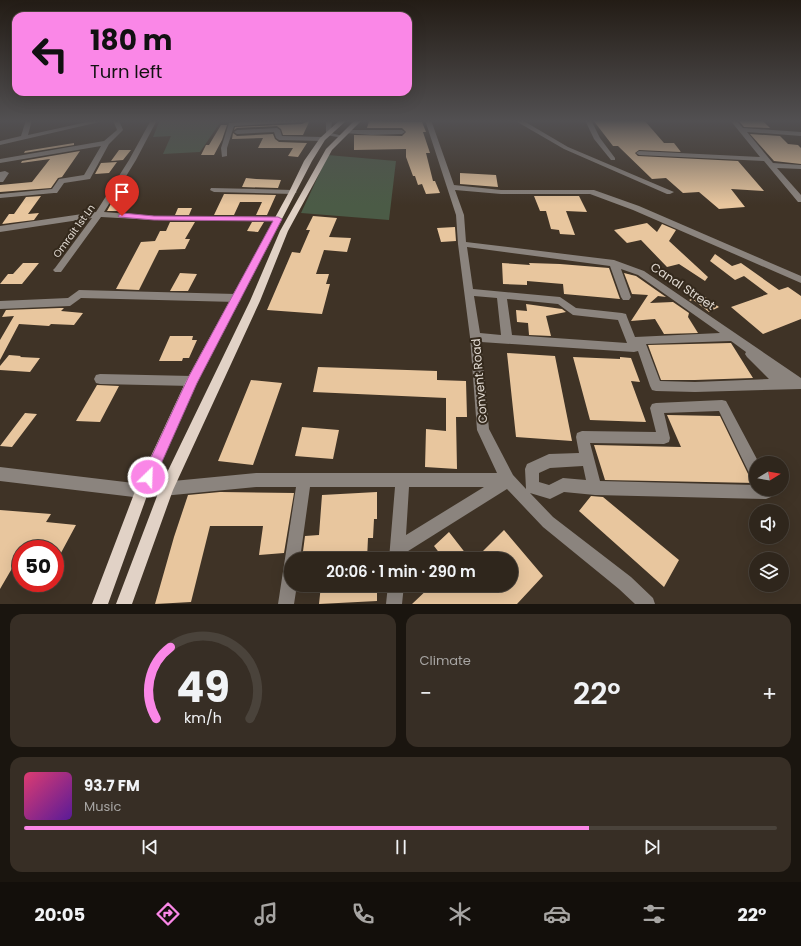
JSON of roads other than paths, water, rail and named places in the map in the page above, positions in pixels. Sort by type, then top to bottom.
[{"type":"main road","points":[[100,604],[142,491],[192,381],[308,161],[317,148]]},
{"type":"main road","points":[[124,604],[167,488],[255,301],[284,231],[330,148]]},
{"type":"street","points":[[0,161],[75,148]]},
{"type":"street","points":[[0,196],[54,191],[62,181],[87,177],[103,148]]},
{"type":"street","name":"Omrait 1st Ln","points":[[58,270],[100,214],[140,148]]},
{"type":"street","points":[[224,148],[224,156]]},
{"type":"street","name":"Convent Road","points":[[437,148],[460,215],[462,244],[470,292],[475,337],[483,430],[508,480],[527,491],[548,522],[625,583],[647,604]]},
{"type":"street","points":[[566,148],[670,192]]},
{"type":"street","points":[[604,148],[613,159]]},
{"type":"street","points":[[757,148],[801,200]]},
{"type":"street","points":[[639,152],[766,159]]},
{"type":"street","points":[[771,165],[801,167]]},
{"type":"street","points":[[0,174],[5,174],[0,180]]},
{"type":"street","points":[[783,179],[801,188]]},
{"type":"street","points":[[450,187],[501,192],[591,192],[636,208],[801,280]]},
{"type":"street","points":[[214,190],[293,192]]},
{"type":"street","points":[[0,229],[100,214],[154,218],[278,219]]},
{"type":"street","name":"Canal Street","points":[[462,244],[614,263],[641,272],[801,383]]},
{"type":"street","points":[[614,263],[626,297]]},
{"type":"street","points":[[470,292],[560,301],[573,311],[622,317],[634,348],[507,338],[475,337]]},
{"type":"street","points":[[0,305],[70,302],[79,294],[236,298]]},
{"type":"street","points":[[502,295],[507,338]]},
{"type":"street","points":[[782,384],[734,337],[639,340],[656,386],[695,387],[782,384],[801,383]]},
{"type":"street","points":[[100,379],[192,381]]},
{"type":"street","points":[[595,488],[582,437],[664,438],[656,408],[722,405],[749,458]]},
{"type":"street","points":[[587,459],[549,461],[532,470],[527,491],[550,492],[563,485],[595,488],[749,492]]},
{"type":"street","points":[[0,474],[142,491],[256,480],[508,480]]},
{"type":"street","points":[[293,552],[304,480]]},
{"type":"street","points":[[398,552],[402,480]]},
{"type":"street","points":[[401,552],[508,480]]},
{"type":"street","points":[[286,604],[288,592]]},
{"type":"street","points":[[394,604],[395,592]]}]
